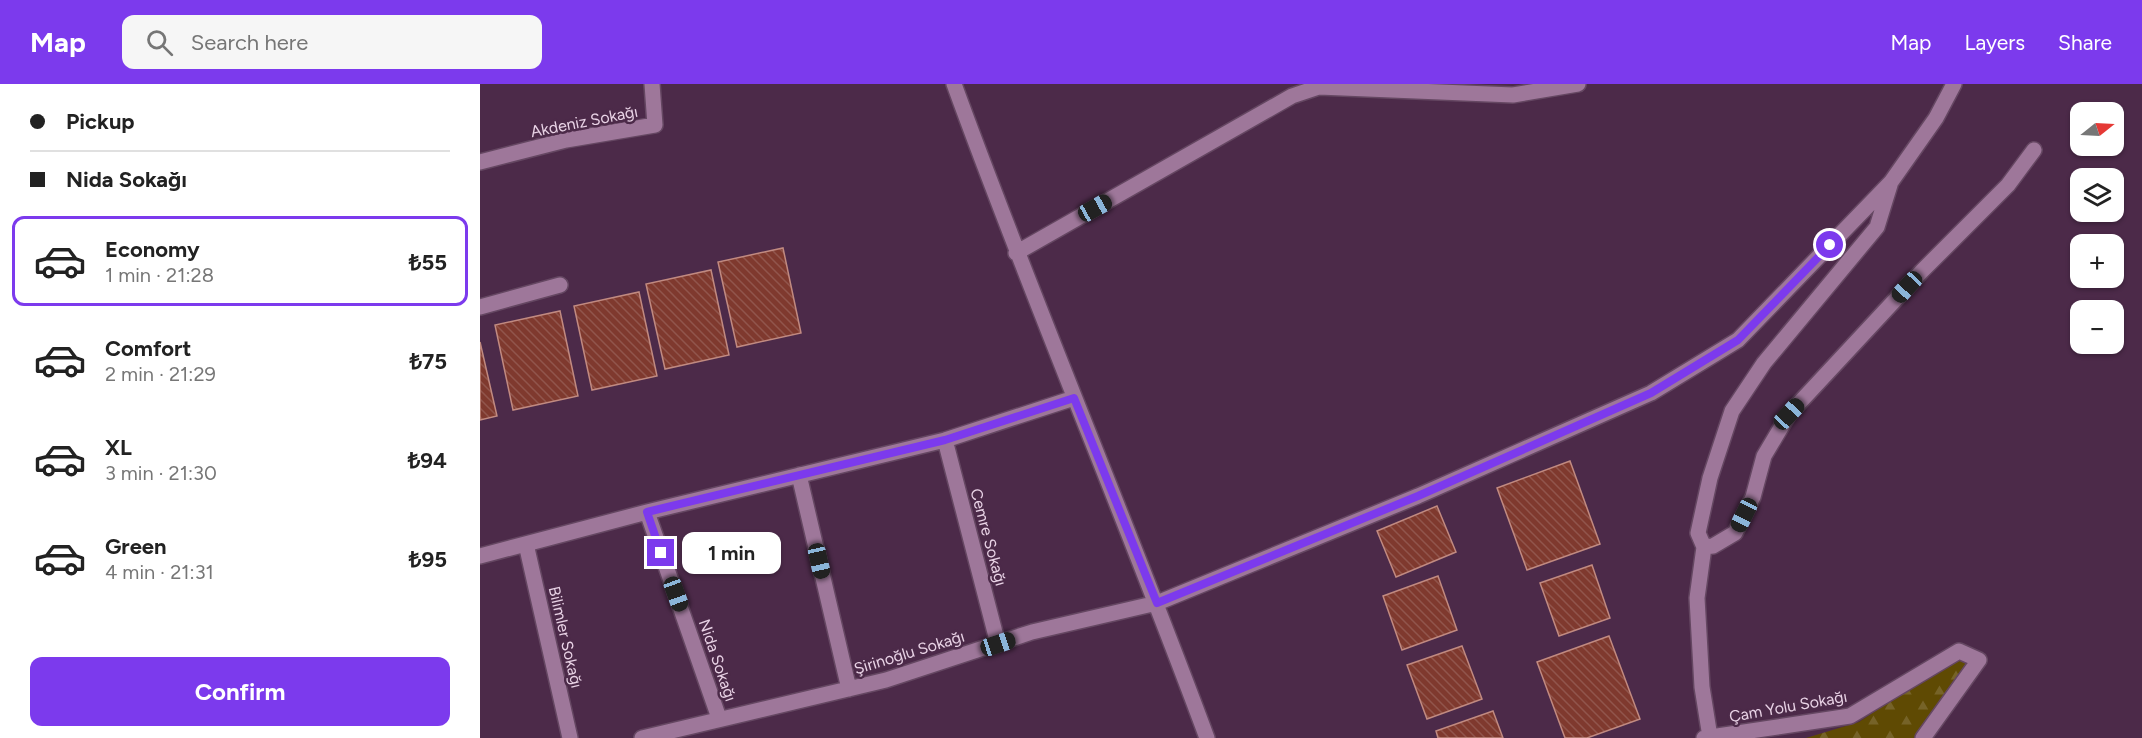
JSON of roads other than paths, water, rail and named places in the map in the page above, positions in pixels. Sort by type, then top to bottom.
[{"type":"street","name":"Akdeniz Sokağı","points":[[480,162],[566,140],[655,125],[651,84]]},
{"type":"street","points":[[954,84],[1016,253],[1157,603],[1207,738]]},
{"type":"street","points":[[1016,253],[1292,96],[1319,87],[1513,95],[1578,84]]},
{"type":"street","points":[[1707,738],[1697,598],[1704,547],[1698,533],[1710,478],[1732,411],[1764,363],[1877,227],[1891,182],[1936,118],[1954,84]]},
{"type":"street","points":[[1704,547],[1713,546],[1735,532],[1753,497],[1764,456],[1789,414],[1922,271],[2008,185],[2034,150]]},
{"type":"street","name":"Şirinoğlu Sokağı","points":[[642,738],[886,680],[1032,632],[1157,603],[1418,496],[1651,393],[1738,340],[1891,182]]},
{"type":"street","points":[[480,307],[560,285]]},
{"type":"street","points":[[480,556],[647,512],[945,440],[1074,398]]},
{"type":"street","name":"Cemre Sokağı","points":[[945,440],[998,644]]},
{"type":"street","points":[[799,475],[849,688]]},
{"type":"street","name":"Nida Sokağı","points":[[647,512],[719,718]]},
{"type":"street","name":"Bilimler Sokağı","points":[[526,544],[570,738]]},
{"type":"street","name":"Çam Yolu Sokağı","points":[[1707,738],[1850,716],[1959,651],[1979,660],[1923,738]]}]
